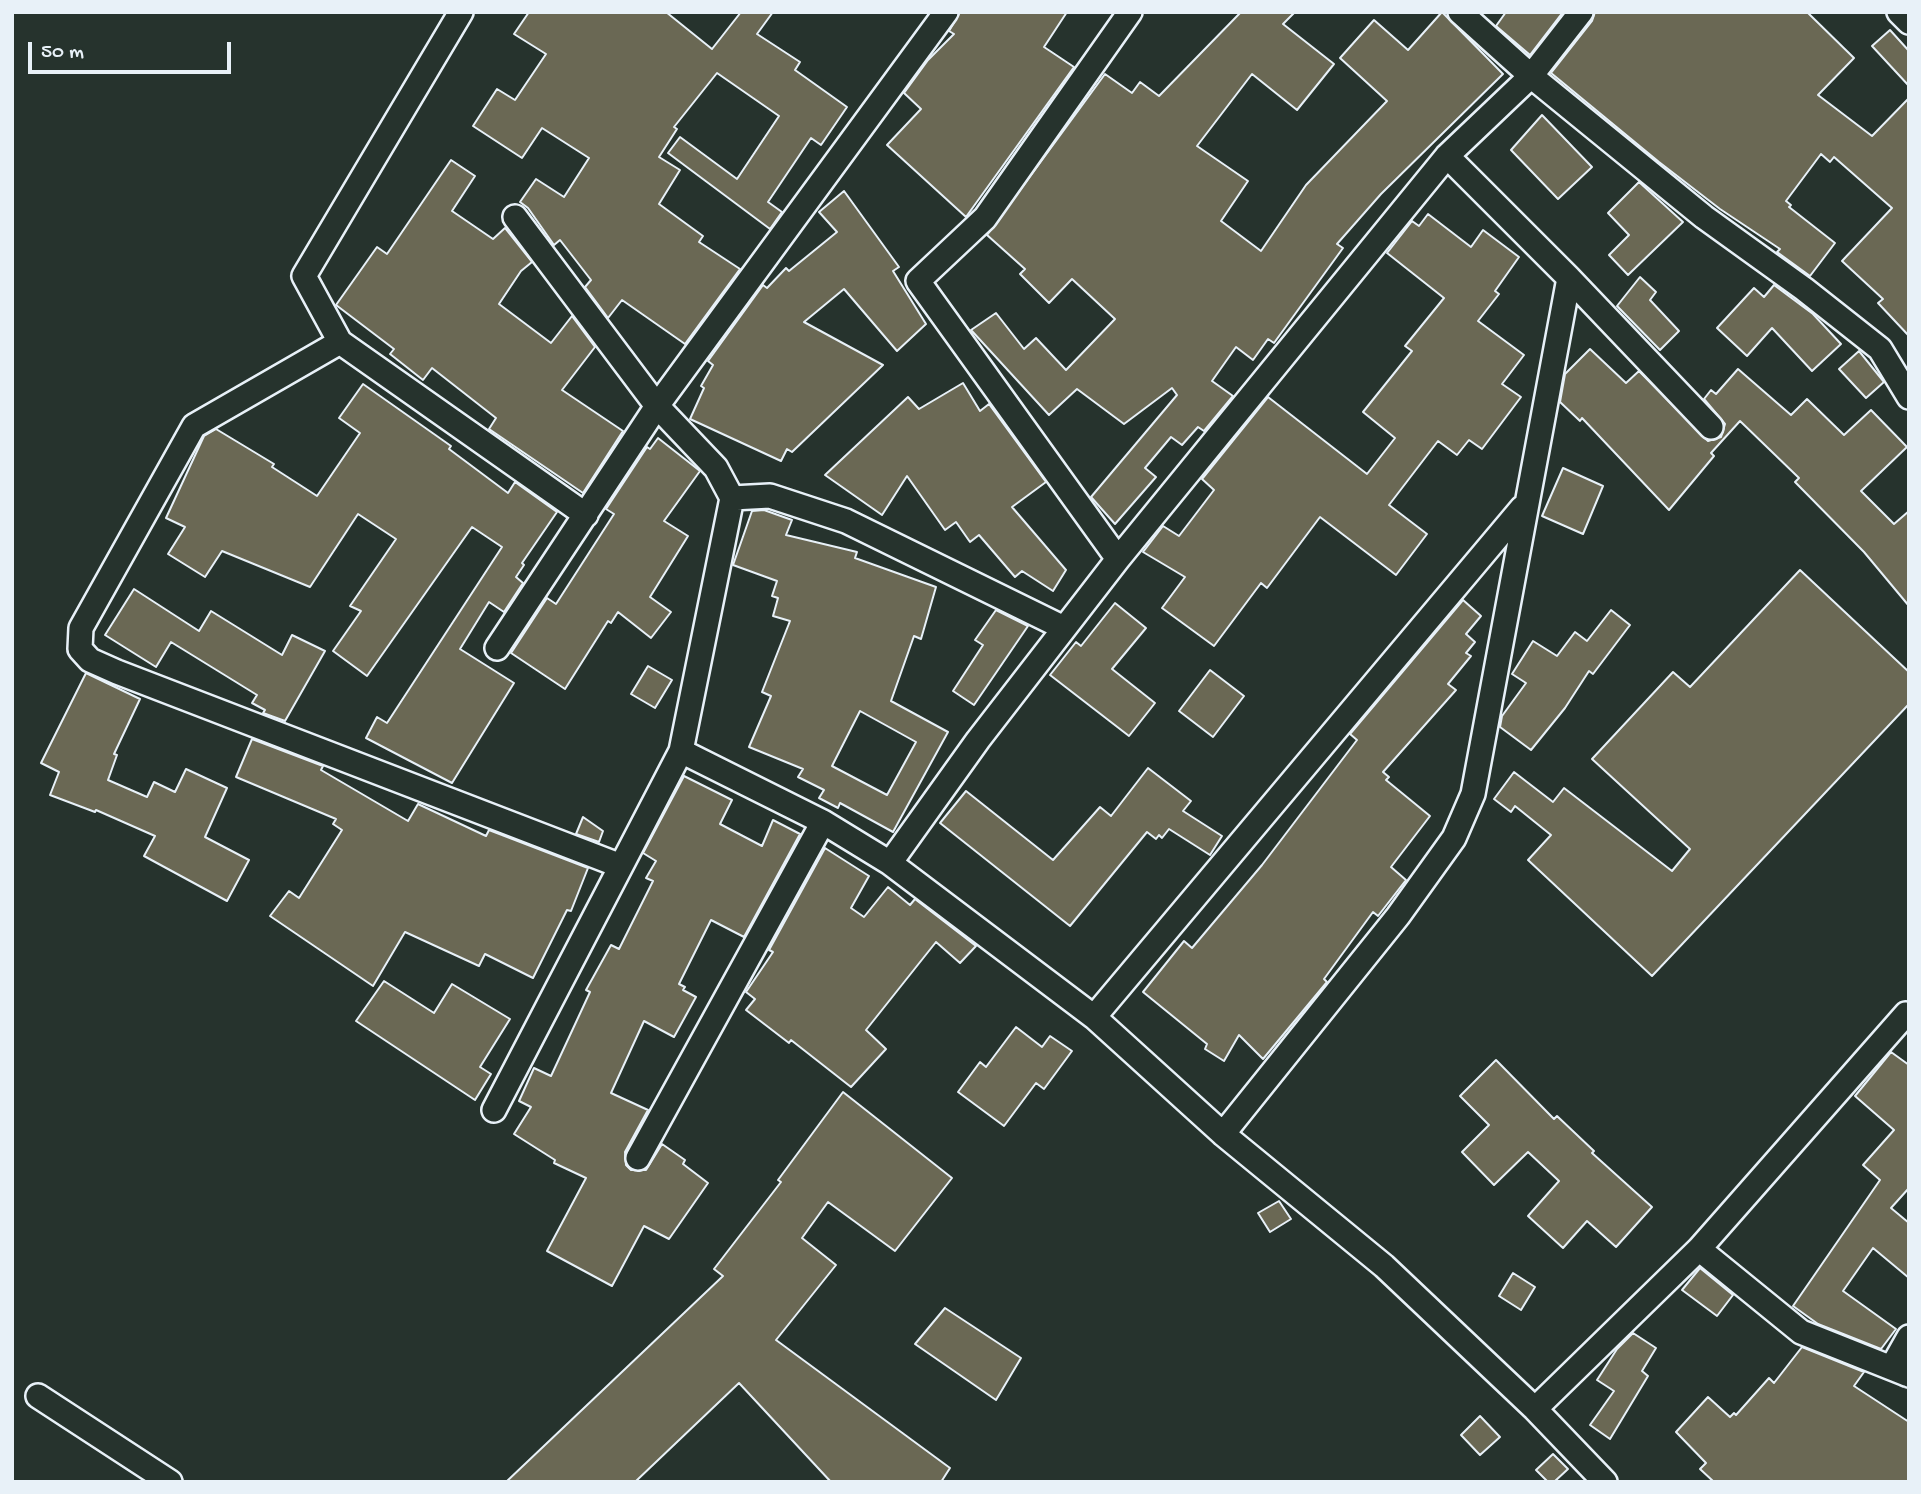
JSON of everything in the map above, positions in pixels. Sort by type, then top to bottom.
[{"type":"street","points":[[461,12],[304,276],[340,342],[586,515]]},
{"type":"street","points":[[496,648],[657,406],[946,12]]},
{"type":"street","points":[[1118,559],[918,281],[985,218],[1130,12]]},
{"type":"street","points":[[1460,12],[1531,76],[1704,216],[1880,349],[1909,397]]},
{"type":"street","points":[[890,863],[978,740],[1118,559],[1447,156],[1531,76],[1581,12]]},
{"type":"street","points":[[1899,12],[1909,22]]},
{"type":"street","points":[[1447,156],[1711,426]]},
{"type":"street","points":[[494,1110],[681,751],[732,498],[716,468],[657,406],[515,217]]},
{"type":"street","points":[[1223,1135],[1398,916],[1454,838],[1473,794],[1569,278]]},
{"type":"street","points":[[340,342],[194,426],[81,628],[80,649],[90,660],[117,672],[621,866]]},
{"type":"street","points":[[732,498],[770,496],[846,522],[1064,628]]},
{"type":"street","points":[[1094,1017],[1525,506]]},
{"type":"street","points":[[681,751],[823,822],[890,863],[1094,1017],[1223,1135],[1384,1266],[1535,1409],[1605,1482]]},
{"type":"street","points":[[638,1158],[823,822]]},
{"type":"street","points":[[1535,1409],[1699,1249],[1906,1014]]},
{"type":"street","points":[[1699,1249],[1801,1332],[1909,1375]]},
{"type":"street","points":[[1909,1338],[1892,1367],[1909,1375]]},
{"type":"street","points":[[38,1396],[170,1482]]},
{"type":"building","points":[[529,12],[666,12],[712,49],[741,12],[773,12],[757,34],[800,62],[795,70],[847,107],[821,145],[811,138],[768,202],[782,212],[770,229],[668,153],[680,137],[737,179],[779,116],[717,73],[674,127],[677,129],[659,157],[680,170],[659,204],[703,236],[699,242],[740,269],[685,344],[622,300],[608,318],[585,287],[591,280],[560,240],[554,245],[528,208],[520,202],[536,179],[564,197],[589,158],[542,128],[522,158],[473,126],[497,89],[515,100],[546,54],[514,34]]},
{"type":"building","points":[[960,12],[1067,12],[1044,47],[1074,67],[966,217],[887,145],[921,109],[904,93],[928,60],[954,34],[949,31]]},
{"type":"building","points":[[1241,12],[1295,12],[1283,24],[1334,64],[1297,110],[1252,74],[1197,146],[1248,181],[1221,221],[1261,251],[1306,185],[1387,101],[1340,58],[1374,20],[1408,50],[1442,12],[1503,74],[1381,194],[1337,244],[1343,248],[1274,343],[1268,339],[1253,360],[1236,347],[1212,381],[1233,396],[1204,431],[1198,427],[1182,445],[1171,437],[1145,468],[1156,477],[1115,524],[1091,497],[1177,395],[1172,388],[1124,424],[1077,389],[1049,415],[971,330],[996,313],[1024,349],[1036,338],[1066,370],[1115,319],[1072,279],[1049,303],[1020,274],[1025,269],[987,235],[1105,74],[1132,93],[1140,82],[1159,96]]},
{"type":"building","points":[[1506,12],[1563,12],[1530,55],[1496,26]]},
{"type":"building","points":[[1595,12],[1807,12],[1854,58],[1818,95],[1872,136],[1909,98],[1909,336],[1878,303],[1883,299],[1842,261],[1892,208],[1834,157],[1830,162],[1821,154],[1786,201],[1791,205],[1789,207],[1835,243],[1810,276],[1777,252],[1780,249],[1720,209],[1659,162],[1551,73],[1592,21]]},
{"type":"building","points":[[1890,30],[1909,51],[1909,86],[1872,46]]},
{"type":"building","points":[[1542,115],[1592,167],[1558,199],[1511,150]]},
{"type":"building","points":[[451,160],[475,176],[452,211],[493,239],[505,228],[532,262],[521,271],[499,304],[551,343],[572,316],[595,347],[562,390],[623,431],[583,493],[489,429],[496,418],[432,368],[423,380],[390,354],[394,349],[336,305],[377,247],[387,254]]},
{"type":"building","points":[[1639,182],[1683,222],[1628,275],[1609,255],[1629,235],[1608,213]]},
{"type":"building","points":[[844,191],[899,267],[893,271],[926,324],[897,351],[844,289],[804,322],[883,365],[792,452],[787,449],[781,461],[690,419],[704,388],[701,386],[713,365],[708,361],[763,285],[767,288],[786,268],[789,271],[837,232],[819,212]]},
{"type":"building","points":[[1428,214],[1471,247],[1483,230],[1519,257],[1495,291],[1499,294],[1478,321],[1524,355],[1502,384],[1521,397],[1482,449],[1469,440],[1457,455],[1438,441],[1389,505],[1427,534],[1396,575],[1320,517],[1267,588],[1261,583],[1214,646],[1162,608],[1185,577],[1143,552],[1163,526],[1179,536],[1214,490],[1202,479],[1268,397],[1367,474],[1395,438],[1363,412],[1412,351],[1405,346],[1444,298],[1387,253],[1412,221],[1419,226]]},
{"type":"building","points":[[1640,277],[1656,292],[1650,300],[1679,331],[1660,350],[1617,306]]},
{"type":"building","points":[[1774,285],[1813,314],[1841,344],[1812,371],[1772,328],[1747,356],[1717,328],[1754,288],[1764,297]]},
{"type":"building","points":[[1590,349],[1626,383],[1639,371],[1708,441],[1721,437],[1725,424],[1704,399],[1711,390],[1716,394],[1738,369],[1791,415],[1807,399],[1844,435],[1871,410],[1907,447],[1861,491],[1894,524],[1909,511],[1909,606],[1864,552],[1795,482],[1799,478],[1740,421],[1711,453],[1714,456],[1669,510],[1582,418],[1580,421],[1560,402],[1565,374]]},
{"type":"building","points":[[1859,351],[1884,382],[1866,398],[1839,369]]},
{"type":"building","points":[[963,383],[980,411],[989,404],[1046,482],[1012,507],[1066,570],[1053,591],[1022,571],[1015,577],[979,535],[970,542],[956,522],[945,530],[907,476],[882,515],[825,475],[908,397],[919,409]]},
{"type":"building","points":[[363,384],[451,446],[449,449],[508,493],[515,482],[557,512],[522,563],[524,565],[516,577],[523,583],[504,612],[489,602],[460,649],[514,683],[452,783],[366,738],[377,717],[387,723],[502,547],[472,527],[367,676],[333,651],[361,611],[350,606],[396,539],[358,514],[310,587],[222,551],[205,577],[168,554],[185,527],[166,518],[204,436],[216,429],[274,464],[272,467],[317,496],[360,433],[339,418]]},
{"type":"building","points":[[658,438],[700,471],[664,521],[688,536],[650,597],[671,612],[651,638],[618,612],[611,623],[608,621],[565,689],[511,653],[547,598],[556,604],[614,514],[606,509],[647,447],[650,449]]},
{"type":"building","points":[[1563,468],[1603,486],[1583,534],[1542,516]]},
{"type":"building","points":[[764,510],[792,520],[786,535],[857,552],[855,558],[936,587],[921,639],[914,636],[891,701],[948,732],[893,832],[840,803],[838,808],[819,798],[824,790],[798,777],[803,769],[749,747],[771,696],[762,692],[790,621],[773,616],[778,598],[772,596],[777,581],[733,565],[752,511]],"holes":[[[860,711],[916,742],[887,795],[832,766]]]},
{"type":"building","points":[[1800,570],[1909,672],[1909,704],[1652,976],[1528,860],[1551,835],[1515,806],[1511,812],[1494,799],[1514,772],[1553,802],[1564,788],[1672,871],[1690,849],[1592,759],[1673,672],[1690,687]]},
{"type":"building","points":[[134,589],[199,631],[211,611],[282,655],[292,635],[325,651],[285,721],[263,713],[265,710],[252,703],[257,695],[171,642],[156,667],[105,635]]},
{"type":"building","points":[[1463,600],[1481,616],[1466,634],[1475,642],[1466,653],[1471,656],[1448,684],[1456,690],[1383,772],[1389,777],[1386,780],[1430,816],[1391,867],[1406,880],[1378,916],[1373,912],[1324,979],[1327,982],[1263,1059],[1239,1035],[1224,1061],[1205,1049],[1207,1044],[1143,992],[1184,941],[1192,948],[1262,865],[1357,740],[1350,734]]},
{"type":"building","points":[[1115,603],[1146,628],[1112,669],[1155,703],[1129,736],[1050,675],[1076,642],[1081,646]]},
{"type":"building","points":[[996,610],[1028,626],[974,705],[953,691],[983,645],[975,640]]},
{"type":"building","points":[[1611,610],[1630,625],[1593,674],[1589,671],[1565,708],[1531,750],[1500,727],[1502,716],[1526,683],[1512,674],[1533,641],[1557,656],[1575,632],[1587,641]]},
{"type":"building","points":[[648,666],[672,680],[655,708],[631,694]]},
{"type":"building","points":[[1210,670],[1244,696],[1213,737],[1179,711]]},
{"type":"building","points":[[86,673],[140,699],[114,754],[117,755],[108,780],[147,797],[154,782],[175,792],[186,769],[227,788],[205,837],[249,860],[227,901],[144,856],[155,836],[96,810],[95,812],[50,795],[59,772],[41,763]]},
{"type":"building","points":[[252,739],[323,766],[321,770],[408,821],[418,804],[486,836],[489,830],[588,868],[571,911],[567,910],[533,978],[485,954],[479,966],[405,932],[373,986],[270,916],[289,891],[299,898],[342,830],[333,824],[336,819],[236,777]]},
{"type":"building","points":[[1148,768],[1191,801],[1183,811],[1222,836],[1210,855],[1169,829],[1162,838],[1159,835],[1156,839],[1147,832],[1070,926],[940,823],[966,791],[1053,860],[1100,807],[1111,816]]},
{"type":"building","points":[[684,776],[732,800],[720,824],[762,846],[773,820],[800,834],[744,937],[711,920],[679,984],[685,987],[683,990],[696,997],[674,1037],[644,1021],[611,1093],[648,1110],[625,1152],[626,1165],[631,1170],[646,1170],[662,1144],[685,1160],[683,1164],[708,1183],[669,1239],[644,1226],[612,1286],[547,1251],[586,1178],[554,1163],[555,1160],[514,1134],[531,1107],[519,1101],[534,1068],[551,1076],[590,992],[586,990],[611,945],[619,949],[653,881],[646,878],[656,861],[643,853]]},
{"type":"building","points":[[583,817],[603,831],[599,842],[576,834]]},
{"type":"building","points":[[825,848],[869,876],[851,908],[864,917],[888,887],[910,905],[915,899],[976,946],[960,963],[936,942],[866,1030],[886,1049],[851,1087],[791,1040],[789,1043],[746,1010],[755,999],[746,992],[773,952],[769,950]]},
{"type":"building","points":[[384,981],[434,1013],[452,984],[510,1019],[480,1067],[491,1074],[475,1100],[356,1021]]},
{"type":"building","points":[[1016,1027],[1042,1047],[1050,1036],[1072,1051],[1044,1089],[1036,1083],[1004,1126],[958,1092],[980,1062],[986,1067]]},
{"type":"building","points":[[1891,1052],[1909,1065],[1909,1188],[1891,1208],[1909,1223],[1909,1278],[1873,1248],[1843,1291],[1896,1329],[1881,1349],[1818,1324],[1793,1306],[1880,1180],[1863,1165],[1894,1130],[1855,1096]]},
{"type":"building","points":[[1496,1060],[1554,1119],[1557,1116],[1594,1151],[1592,1153],[1652,1207],[1616,1247],[1587,1221],[1563,1248],[1528,1216],[1559,1181],[1528,1152],[1494,1185],[1462,1152],[1489,1125],[1460,1096]]},
{"type":"building","points":[[843,1092],[952,1178],[895,1251],[828,1202],[802,1238],[836,1265],[776,1340],[950,1468],[941,1482],[831,1482],[739,1383],[635,1482],[506,1482],[723,1276],[714,1269],[781,1182],[778,1180]]},
{"type":"building","points":[[1279,1201],[1291,1219],[1270,1232],[1258,1213]]},
{"type":"building","points":[[1700,1268],[1733,1295],[1717,1316],[1682,1290]]},
{"type":"building","points":[[1513,1273],[1535,1287],[1521,1310],[1499,1296]]},
{"type":"building","points":[[945,1308],[1021,1358],[996,1400],[915,1344]]},
{"type":"building","points":[[1633,1333],[1656,1348],[1642,1371],[1648,1376],[1610,1439],[1590,1425],[1614,1391],[1597,1380],[1617,1349]]},
{"type":"building","points":[[1802,1347],[1864,1372],[1854,1386],[1909,1422],[1909,1482],[1714,1482],[1700,1469],[1706,1463],[1676,1432],[1708,1397],[1730,1417],[1734,1413],[1736,1415],[1769,1378],[1774,1383]]},
{"type":"building","points":[[1480,1416],[1500,1437],[1480,1455],[1461,1435]]},
{"type":"building","points":[[1553,1454],[1568,1469],[1554,1482],[1548,1482],[1536,1470]]}]
